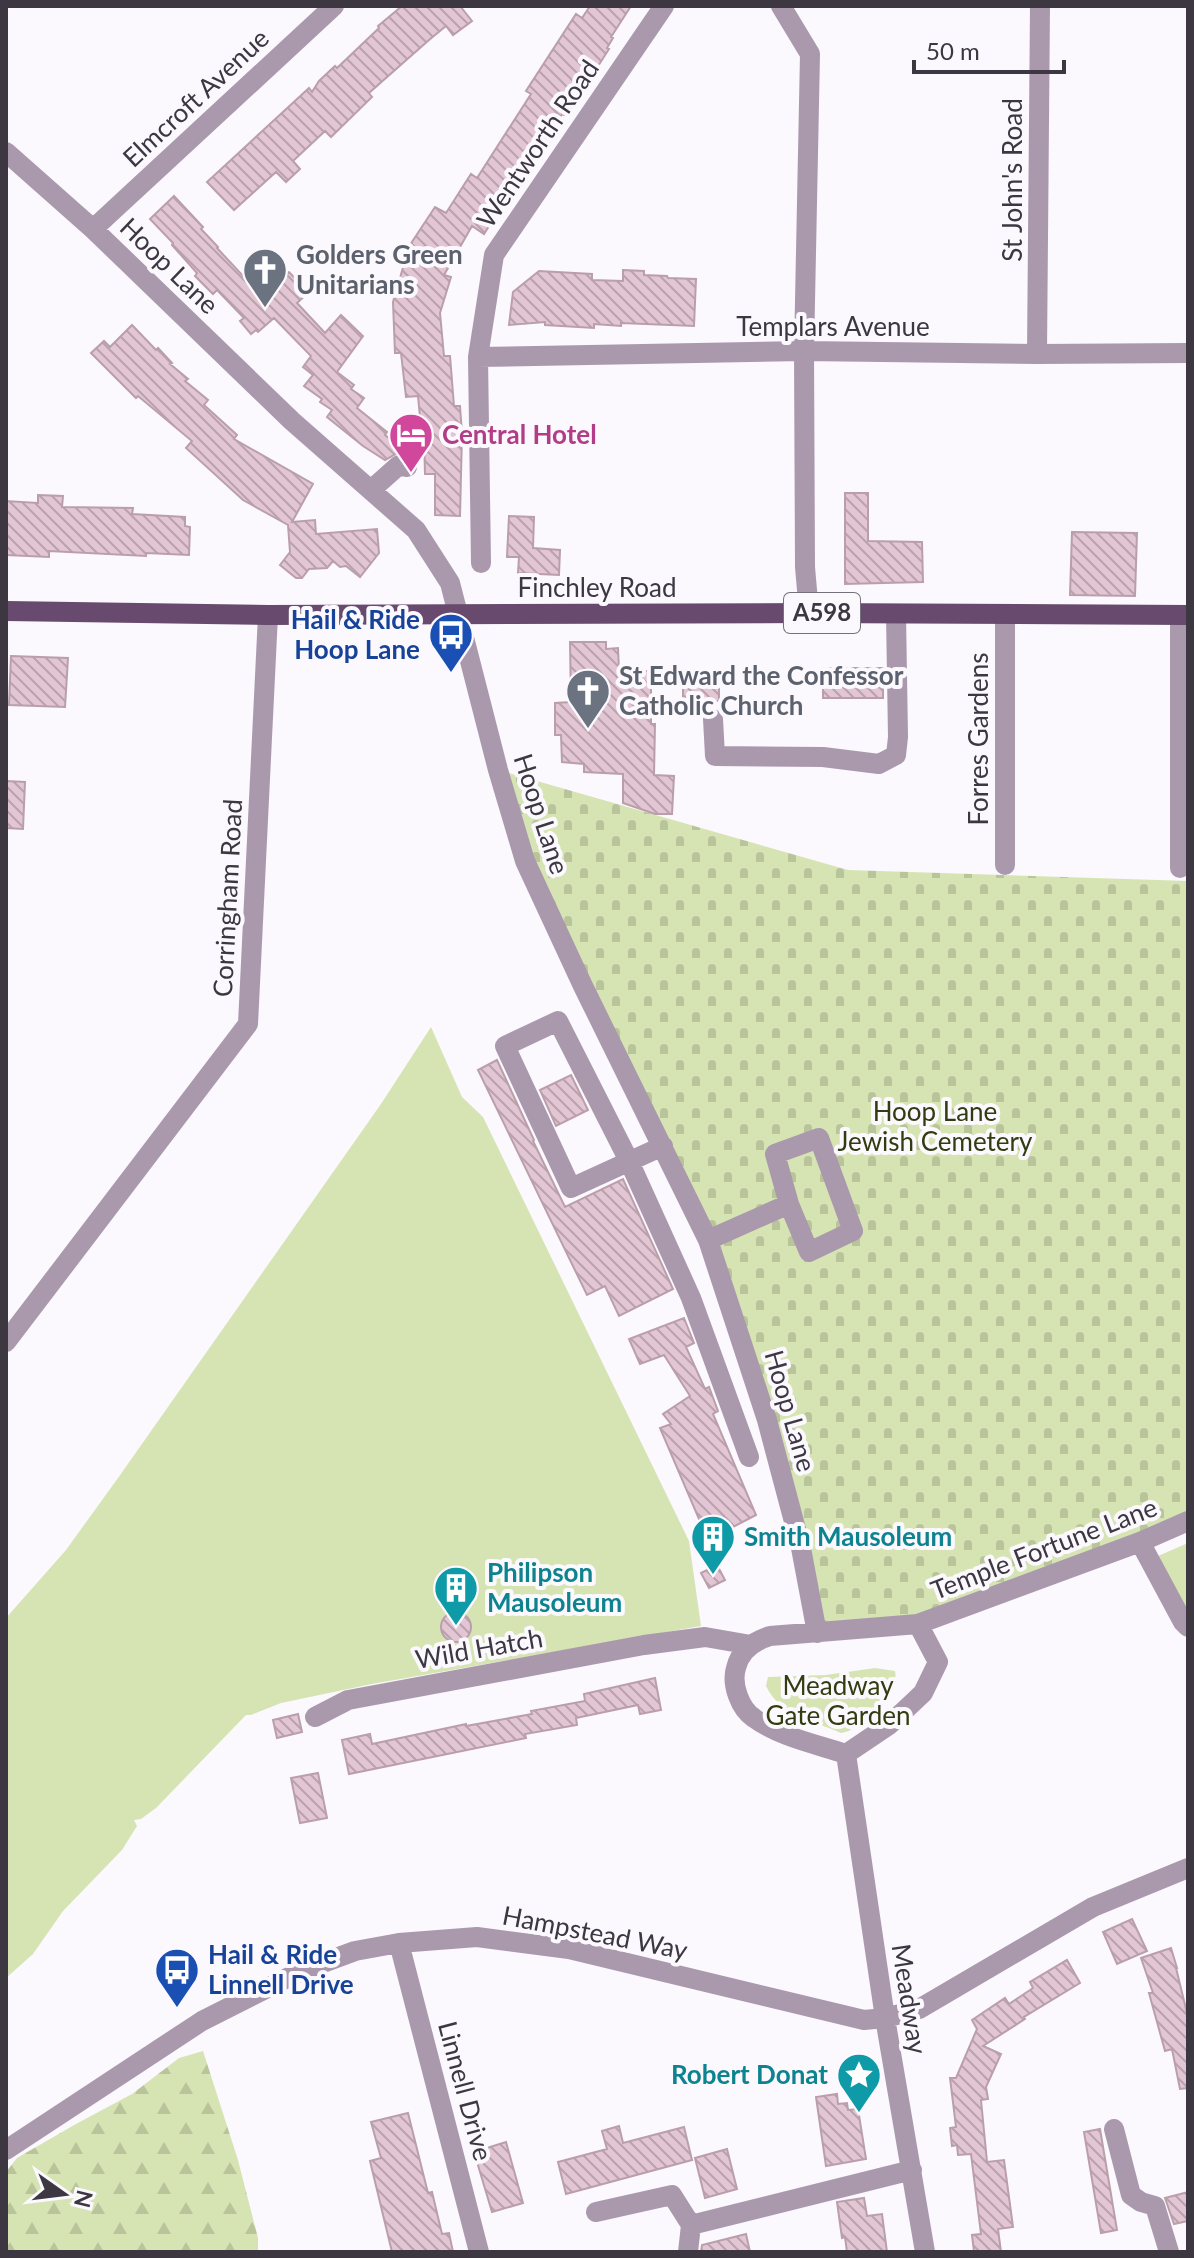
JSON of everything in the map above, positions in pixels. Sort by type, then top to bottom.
[{"type":"main road","name":"Finchley Road","points":[[6,611],[268,615],[1184,615]]},
{"type":"street","name":"Elmcroft Avenue","points":[[93,229],[334,6]]},
{"type":"street","name":"Wentworth Road","points":[[481,563],[478,357],[494,255],[664,6]]},
{"type":"street","points":[[781,6],[810,54],[804,351],[805,567],[809,613]]},
{"type":"street","name":"St John's Road","points":[[1037,354],[1040,6]]},
{"type":"street","name":"Hoop Lane","points":[[6,152],[93,229],[292,421],[416,530],[450,583],[525,861],[708,1240],[767,1420],[801,1548],[817,1633]]},
{"type":"street","name":"Templars Avenue","points":[[478,357],[804,351],[1188,353]]},
{"type":"street","points":[[371,490],[399,465],[407,467]]},
{"type":"street","points":[[713,719],[715,756],[823,757],[879,764],[896,755],[896,614]]},
{"type":"street","name":"Forres Gardens","points":[[1005,614],[1005,865]]},
{"type":"street","name":"Corringham Road","points":[[6,1342],[248,1024],[268,615]]},
{"type":"street","points":[[1180,868],[1184,615]]},
{"type":"street","points":[[663,1146],[629,1161],[571,1188],[505,1046],[558,1021],[629,1161],[691,1298],[749,1457]]},
{"type":"street","points":[[819,1138],[853,1231],[809,1252],[789,1204],[775,1154],[819,1138]]},
{"type":"street","points":[[708,1240],[789,1204]]},
{"type":"street","name":"Temple Fortune Lane","points":[[751,1645],[758,1639],[770,1636],[918,1624],[1140,1542],[1188,1521]]},
{"type":"street","points":[[1140,1542],[1188,1627]]},
{"type":"street","points":[[751,1645],[736,1667],[735,1677],[736,1691],[752,1717],[790,1736],[846,1754],[889,1725],[923,1693],[938,1662],[918,1624]]},
{"type":"street","name":"Wild Hatch","points":[[315,1717],[348,1700],[644,1645],[705,1637],[751,1645]]},
{"type":"street","name":"Meadway","points":[[846,1754],[885,2018],[925,2252]]},
{"type":"street","name":"Hampstead Way","points":[[6,2150],[202,2021],[301,1971],[355,1951],[399,1943],[477,1937],[569,1949],[864,2020],[919,2009],[1093,1907],[1187,1873]]},
{"type":"street","name":"Linnell Drive","points":[[399,1943],[479,2252]]},
{"type":"street","points":[[1114,2129],[1131,2195],[1155,2206],[1169,2252]]},
{"type":"street","points":[[691,2225],[912,2170]]},
{"type":"street","points":[[596,2212],[672,2195],[691,2225],[688,2252]]},
{"type":"green space","name":"Hoop Lane Jewish Cemetery","points":[[498,770],[848,870],[1188,881],[1188,1515],[918,1624],[817,1633],[708,1240],[583,986]]},
{"type":"green space","points":[[431,1027],[462,1097],[483,1117],[689,1541],[701,1626],[372,1684],[281,1703],[246,1715],[156,1808],[141,1819],[134,1820],[137,1826],[122,1850],[63,1911],[33,1954],[6,1978],[6,1618],[66,1550],[118,1478],[381,1104]]},
{"type":"green space","points":[[1188,1543],[1188,1617],[1158,1556]]},
{"type":"green space","name":"Meadway Gate Garden","points":[[875,1668],[895,1671],[892,1688],[849,1731],[841,1733],[788,1711],[766,1686],[768,1677],[826,1675]]},
{"type":"green space","points":[[203,2051],[238,2160],[258,2238],[258,2252],[6,2252],[6,2172],[17,2158],[132,2094],[179,2058]]},
{"type":"building","points":[[402,6],[460,6],[472,21],[453,35],[446,26],[369,93],[372,97],[331,137],[325,131],[293,161],[300,169],[286,182],[276,172],[234,210],[207,182],[309,88],[312,92],[319,81],[335,66],[337,68]]},
{"type":"building","points":[[590,6],[631,6],[611,37],[609,49],[570,110],[562,114],[512,196],[509,194],[484,234],[472,226],[444,275],[451,277],[440,313],[444,356],[450,356],[454,406],[460,406],[462,434],[460,516],[435,515],[435,474],[425,474],[424,436],[422,438],[418,396],[406,397],[401,353],[395,353],[393,302],[404,264],[410,245],[435,207],[446,213],[471,174],[477,178],[531,94],[526,91],[576,14],[582,18]]},
{"type":"building","points":[[174,196],[258,292],[268,282],[272,286],[289,272],[309,292],[297,303],[325,333],[341,315],[363,336],[337,372],[354,385],[351,389],[364,398],[357,408],[387,432],[385,435],[399,452],[385,460],[327,417],[332,410],[304,386],[313,375],[303,367],[311,356],[274,318],[251,334],[240,321],[244,318],[217,290],[213,294],[195,276],[197,273],[150,219]]},
{"type":"building","points":[[623,270],[644,271],[644,275],[668,278],[696,279],[694,326],[621,323],[621,326],[594,324],[594,328],[545,325],[545,322],[509,325],[513,292],[539,271],[592,274],[592,280],[623,281]]},
{"type":"building","points":[[132,325],[188,379],[185,381],[208,400],[204,405],[237,435],[234,439],[313,484],[292,522],[315,520],[316,534],[377,529],[379,553],[360,577],[333,561],[327,568],[309,569],[302,578],[296,578],[280,565],[290,552],[288,525],[243,500],[186,448],[192,441],[138,396],[136,398],[91,353],[104,341],[110,347]]},
{"type":"building","points":[[845,493],[868,493],[868,541],[922,542],[923,582],[845,584]]},
{"type":"building","points":[[38,495],[63,496],[62,507],[133,508],[132,514],[185,517],[185,526],[190,527],[189,555],[49,551],[49,557],[6,555],[6,501],[38,503]]},
{"type":"building","points":[[509,516],[534,517],[533,548],[560,550],[559,575],[518,573],[519,557],[507,557]]},
{"type":"building","points":[[1072,532],[1137,533],[1135,596],[1070,595]]},
{"type":"building","name":"St Edward the Confessor Catholic Church","points":[[570,642],[606,642],[606,649],[618,648],[619,671],[651,671],[651,724],[655,724],[654,775],[674,776],[672,814],[655,814],[623,803],[623,774],[584,772],[584,764],[562,762],[561,735],[555,735],[555,703],[571,702]]},
{"type":"building","points":[[11,656],[68,658],[65,707],[9,705]]},
{"type":"building","points":[[823,668],[883,668],[883,698],[823,698]]},
{"type":"building","points":[[683,673],[719,673],[719,701],[683,701]]},
{"type":"building","points":[[6,781],[25,782],[23,829],[6,828]]},
{"type":"building","points":[[497,1060],[565,1207],[623,1179],[673,1289],[619,1316],[605,1286],[587,1295],[478,1070]]},
{"type":"building","points":[[571,1075],[588,1110],[556,1126],[540,1090]]},
{"type":"building","points":[[684,1318],[694,1343],[686,1347],[705,1389],[709,1387],[718,1411],[713,1414],[756,1515],[708,1540],[660,1428],[671,1424],[663,1414],[690,1396],[664,1355],[640,1364],[629,1339]]},
{"type":"building","name":"Smith Mausoleum","points":[[717,1565],[725,1580],[709,1588],[701,1573]]},
{"type":"building","name":"Philipson Mausoleum","points":[[456,1612],[467,1616],[471,1627],[467,1638],[456,1642],[445,1638],[441,1627],[445,1616]]},
{"type":"building","points":[[655,1678],[661,1710],[640,1714],[638,1705],[576,1718],[577,1725],[525,1734],[526,1738],[349,1774],[342,1740],[370,1734],[372,1744],[532,1714],[531,1711],[585,1701],[584,1694]]},
{"type":"building","points":[[298,1714],[302,1732],[277,1738],[273,1720]]},
{"type":"building","points":[[318,1773],[327,1818],[300,1823],[291,1778]]},
{"type":"building","points":[[1132,1919],[1147,1951],[1117,1964],[1103,1932]]},
{"type":"building","points":[[1171,1948],[1188,2017],[1188,2088],[1180,2089],[1172,2049],[1165,2051],[1149,1993],[1153,1993],[1141,1958]]},
{"type":"building","points":[[1067,1960],[1080,1983],[983,2046],[1001,2054],[986,2087],[988,2099],[981,2100],[987,2162],[1004,2160],[1013,2227],[998,2229],[1001,2252],[974,2252],[972,2235],[981,2234],[971,2154],[958,2155],[957,2145],[952,2146],[950,2128],[956,2127],[950,2078],[956,2078],[977,2029],[972,2020],[1005,1998],[1009,2004],[1033,1988],[1030,1982]]},
{"type":"building","points":[[837,2094],[838,2104],[847,2103],[848,2110],[858,2109],[866,2159],[826,2166],[816,2097]]},
{"type":"building","points":[[408,2113],[428,2193],[432,2192],[442,2234],[449,2233],[453,2252],[392,2252],[370,2161],[381,2158],[371,2122]]},
{"type":"building","points":[[619,2126],[623,2143],[684,2127],[692,2160],[566,2194],[558,2162],[607,2149],[602,2131]]},
{"type":"building","points":[[1100,2129],[1117,2230],[1101,2233],[1084,2132]]},
{"type":"building","points":[[506,2142],[523,2203],[492,2212],[474,2152]]},
{"type":"building","points":[[727,2149],[737,2189],[705,2198],[695,2158]]},
{"type":"building","points":[[1188,2192],[1188,2221],[1174,2224],[1165,2198]]},
{"type":"building","points":[[864,2198],[867,2216],[882,2214],[887,2252],[847,2252],[837,2202]]},
{"type":"building","points":[[746,2234],[750,2252],[701,2252],[702,2245]]},
{"type":"place","name":"Golders Green Unitarians","points":[[265,309]]},
{"type":"place","name":"Central Hotel","points":[[411,474]]},
{"type":"place","name":"Hail & Ride Hoop Lane","points":[[451,674]]},
{"type":"place","name":"St Edward the Confessor Catholic Church","points":[[588,730]]},
{"type":"place","name":"Smith Mausoleum","points":[[713,1576]]},
{"type":"place","name":"Philipson Mausoleum","points":[[456,1627]]},
{"type":"place","name":"Hail & Ride Linnell Drive","points":[[177,2009]]},
{"type":"place","name":"Robert Donat","points":[[859,2114]]}]
